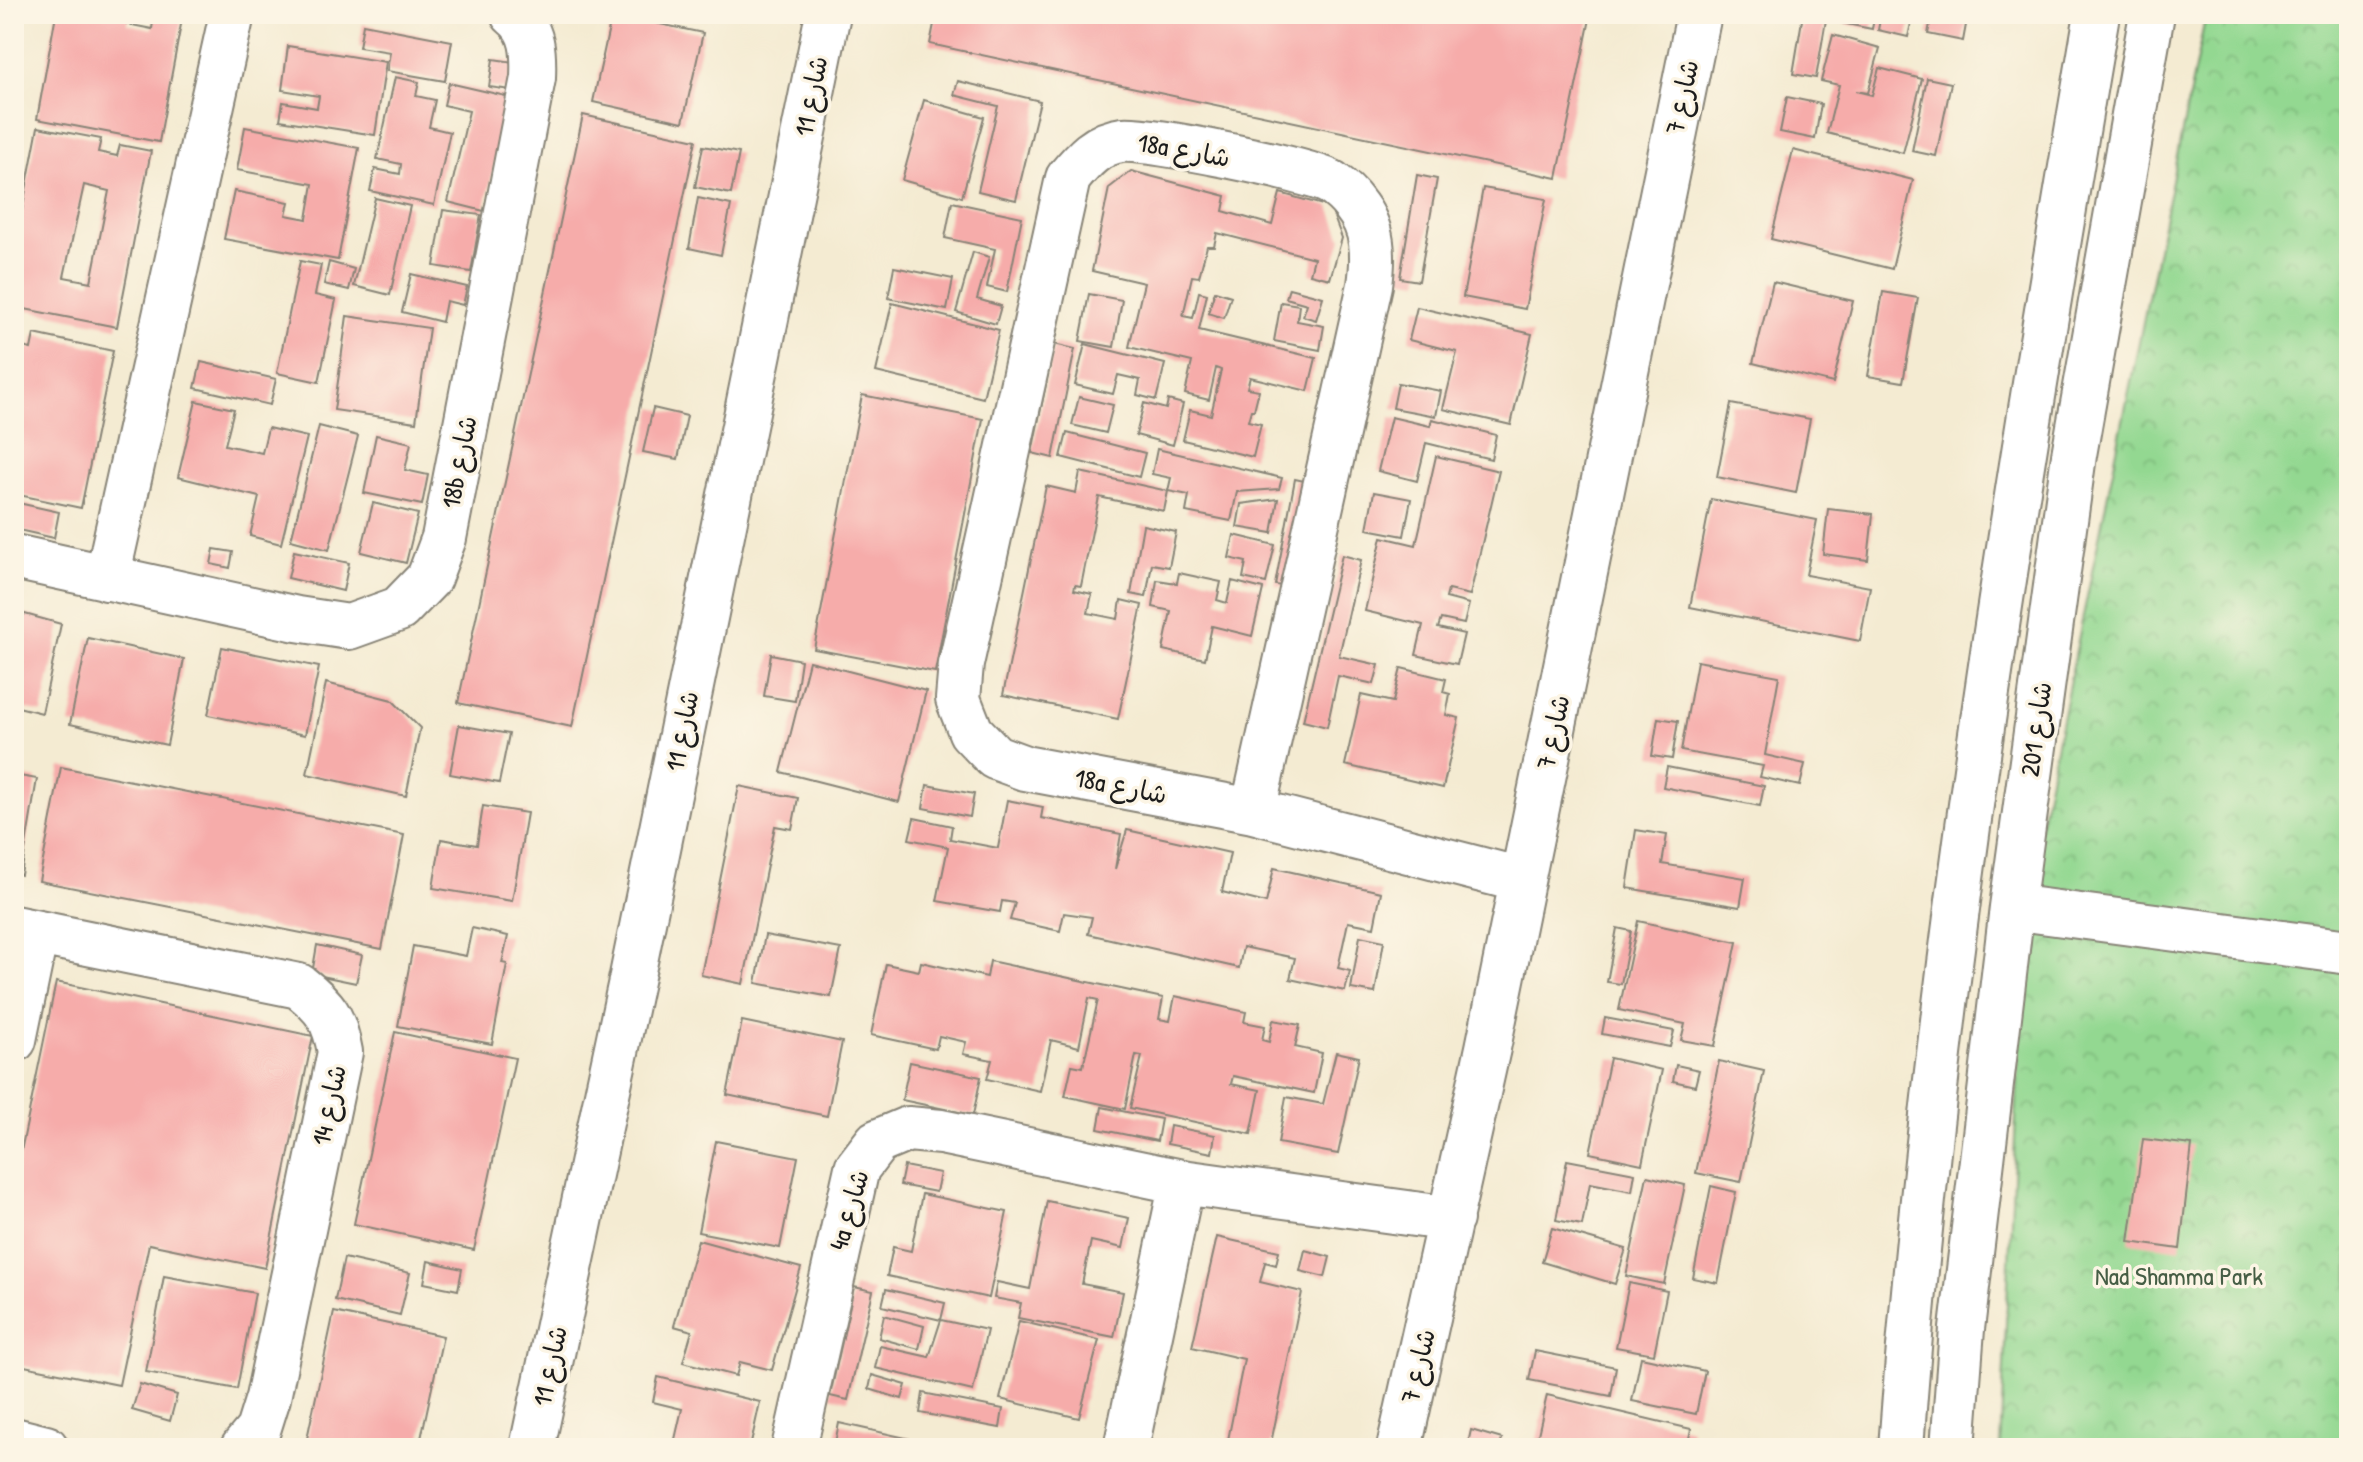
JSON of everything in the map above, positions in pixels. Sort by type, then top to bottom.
[{"type":"street","points":[[107,578],[232,14]]},
{"type":"street","name":"18b شارع","points":[[14,557],[297,619],[349,627],[399,609],[429,578],[444,538],[533,78],[534,48],[521,20],[513,14]]},
{"type":"street","name":"شارع 11","points":[[532,1448],[635,965],[828,14]]},
{"type":"street","name":"شارع 7","points":[[1399,1448],[1488,1048],[1699,14]]},
{"type":"street","name":"شارع 201","points":[[1901,1448],[1910,1324],[1950,960],[2023,453],[2097,14]]},
{"type":"street","name":"شارع 201","points":[[1953,1448],[1962,1329],[2012,907],[2074,455],[2152,14]]},
{"type":"street","name":"18a شارع","points":[[1253,811],[1374,256],[1368,228],[1354,204],[1331,183],[1303,172],[1150,142],[1120,140],[1089,152],[1068,178],[964,648],[958,699],[971,732],[995,757],[1025,768],[1253,811],[1521,880]]},
{"type":"street","points":[[2012,907],[2349,952]]},
{"type":"street","name":"شارع 14","points":[[14,1040],[25,930],[299,986],[320,1002],[335,1025],[340,1052],[268,1398],[258,1430],[243,1448]]},
{"type":"street","name":"4a شارع","points":[[794,1448],[857,1168],[877,1142],[908,1129],[941,1132],[1182,1182],[1451,1219]]},
{"type":"street","points":[[1126,1448],[1182,1182]]},
{"type":"street","points":[[14,1440],[46,1448]]},
{"type":"green space","name":"Nad Shamma Park","points":[[2206,14],[2349,14],[2349,1448],[2000,1448],[2027,890]]},
{"type":"building","points":[[56,14],[124,14],[129,15],[127,24],[152,29],[154,14],[182,19],[159,142],[37,119]]},
{"type":"building","points":[[612,14],[703,33],[683,122],[593,102]]},
{"type":"building","points":[[936,14],[1591,14],[1557,178],[930,44]]},
{"type":"building","points":[[1803,14],[1827,14],[1816,78],[1793,74]]},
{"type":"building","points":[[1833,14],[1875,14],[1872,29],[1831,21]]},
{"type":"building","points":[[1881,14],[1913,14],[1908,37],[1878,30]]},
{"type":"building","points":[[1932,14],[1968,14],[1963,41],[1928,34]]},
{"type":"building","points":[[363,24],[452,41],[445,81],[387,71],[390,52],[359,47]]},
{"type":"building","points":[[1833,35],[1880,48],[1868,93],[1856,91],[1872,95],[1879,68],[1922,79],[1903,153],[1827,133],[1839,85],[1821,81]]},
{"type":"building","points":[[288,46],[386,62],[375,135],[280,120],[283,102],[317,108],[319,96],[282,90]]},
{"type":"building","points":[[493,59],[514,62],[511,90],[489,87]]},
{"type":"building","points":[[395,77],[419,82],[416,96],[435,100],[429,127],[450,132],[434,205],[370,191],[375,169],[400,174],[401,164],[377,159]]},
{"type":"building","points":[[1927,78],[1951,83],[1936,156],[1912,151]]},
{"type":"building","points":[[958,81],[1040,101],[1016,200],[978,191],[998,106],[954,95]]},
{"type":"building","points":[[449,83],[510,97],[484,211],[448,202],[469,111],[444,105]]},
{"type":"building","points":[[1787,97],[1821,104],[1815,139],[1780,132]]},
{"type":"building","points":[[924,100],[984,117],[962,197],[902,180]]},
{"type":"building","points":[[583,115],[696,140],[572,727],[458,703]]},
{"type":"building","points":[[38,127],[101,139],[98,152],[117,156],[120,145],[151,151],[117,327],[14,307],[14,252]],"holes":[[[84,185],[109,191],[91,282],[64,277]]]},
{"type":"building","points":[[245,127],[359,148],[338,260],[224,239],[234,191],[289,202],[286,215],[307,219],[313,184],[237,170]]},
{"type":"building","points":[[703,146],[739,153],[731,194],[695,187]]},
{"type":"building","points":[[1793,150],[1913,180],[1892,269],[1771,239]]},
{"type":"building","points":[[1131,171],[1226,196],[1223,211],[1272,225],[1280,193],[1330,207],[1342,238],[1330,279],[1310,274],[1314,258],[1217,233],[1214,246],[1207,246],[1199,277],[1192,276],[1183,316],[1193,318],[1199,292],[1207,294],[1199,330],[1316,358],[1308,391],[1250,377],[1247,388],[1259,390],[1248,421],[1261,424],[1253,457],[1183,440],[1190,410],[1211,415],[1221,370],[1216,368],[1209,400],[1185,394],[1192,362],[1129,347],[1144,283],[1092,271],[1109,188]]},
{"type":"building","points":[[1417,175],[1437,179],[1419,281],[1400,278]]},
{"type":"building","points":[[1483,188],[1546,199],[1525,309],[1463,297]]},
{"type":"building","points":[[375,198],[410,206],[390,295],[354,286]]},
{"type":"building","points":[[698,198],[731,205],[721,255],[689,248]]},
{"type":"building","points":[[952,202],[1022,217],[1007,292],[987,287],[995,249],[945,238]]},
{"type":"building","points":[[443,210],[481,215],[471,272],[434,266]]},
{"type":"building","points":[[973,252],[989,257],[977,299],[1001,306],[996,324],[956,312]]},
{"type":"building","points":[[300,261],[321,265],[315,295],[336,300],[319,382],[277,373]]},
{"type":"building","points":[[329,262],[354,269],[349,290],[324,284]]},
{"type":"building","points":[[894,267],[953,279],[947,310],[888,298]]},
{"type":"building","points":[[411,274],[467,287],[463,305],[446,301],[442,322],[402,312]]},
{"type":"building","points":[[1773,282],[1853,301],[1833,383],[1753,363]]},
{"type":"building","points":[[1289,288],[1323,297],[1316,320],[1303,316],[1307,304],[1286,298]]},
{"type":"building","points":[[1215,291],[1231,296],[1224,318],[1208,313]]},
{"type":"building","points":[[1883,292],[1918,298],[1903,382],[1868,376]]},
{"type":"building","points":[[1089,294],[1122,300],[1114,347],[1080,341]]},
{"type":"building","points":[[1281,302],[1299,305],[1297,321],[1324,326],[1320,350],[1274,341]]},
{"type":"building","points":[[892,303],[999,330],[983,398],[876,372]]},
{"type":"building","points":[[1417,307],[1532,334],[1511,425],[1443,409],[1457,352],[1409,340]]},
{"type":"building","points":[[347,316],[429,328],[416,422],[334,410]]},
{"type":"building","points":[[34,334],[113,351],[81,508],[14,494],[14,345],[31,349]]},
{"type":"building","points":[[1054,344],[1075,349],[1053,458],[1032,453]]},
{"type":"building","points":[[1085,344],[1165,364],[1156,400],[1137,395],[1140,380],[1118,375],[1113,394],[1075,385]]},
{"type":"building","points":[[201,362],[276,379],[270,405],[195,388]]},
{"type":"building","points":[[1398,383],[1441,391],[1436,416],[1393,408]]},
{"type":"building","points":[[862,395],[983,419],[935,672],[814,649]]},
{"type":"building","points":[[1079,397],[1113,405],[1106,433],[1072,425]]},
{"type":"building","points":[[1168,400],[1183,404],[1173,445],[1136,435],[1144,403],[1166,409]]},
{"type":"building","points":[[196,401],[234,409],[225,445],[262,453],[268,428],[307,437],[281,544],[250,536],[259,497],[178,477]]},
{"type":"building","points":[[1731,404],[1810,419],[1796,493],[1717,477]]},
{"type":"building","points":[[653,408],[687,416],[678,459],[643,452]]},
{"type":"building","points":[[1391,417],[1430,426],[1432,419],[1496,435],[1491,459],[1426,443],[1417,481],[1378,471]]},
{"type":"building","points":[[319,426],[358,436],[329,550],[291,540]]},
{"type":"building","points":[[1067,433],[1145,453],[1139,477],[1061,457]]},
{"type":"building","points":[[376,435],[411,443],[405,470],[428,475],[422,505],[364,493]]},
{"type":"building","points":[[1157,449],[1282,478],[1279,489],[1237,492],[1231,521],[1186,512],[1189,495],[1168,491],[1171,478],[1152,474]]},
{"type":"building","points":[[1436,456],[1499,471],[1470,595],[1448,590],[1446,598],[1469,604],[1464,624],[1441,619],[1438,628],[1464,634],[1457,664],[1416,655],[1423,625],[1365,611],[1382,537],[1416,545]]},
{"type":"building","points":[[1080,472],[1168,491],[1164,511],[1099,497],[1081,586],[1075,585],[1074,590],[1092,594],[1088,613],[1118,619],[1121,600],[1142,605],[1118,719],[1003,695],[1046,486],[1076,493]]},
{"type":"building","points":[[1295,479],[1309,482],[1289,587],[1275,585]]},
{"type":"building","points":[[1374,492],[1411,499],[1404,536],[1367,529]]},
{"type":"building","points":[[1278,499],[1272,533],[1237,527],[1241,504]]},
{"type":"building","points":[[1711,499],[1817,520],[1806,575],[1870,587],[1860,641],[1690,607]]},
{"type":"building","points":[[14,502],[59,512],[54,538],[14,529]]},
{"type":"building","points":[[373,503],[418,514],[406,563],[361,552]]},
{"type":"building","points":[[1828,509],[1873,514],[1868,560],[1823,554]]},
{"type":"building","points":[[1143,525],[1176,532],[1169,567],[1152,564],[1146,597],[1131,594]]},
{"type":"building","points":[[1234,535],[1275,545],[1266,583],[1243,578],[1246,562],[1229,558]]},
{"type":"building","points":[[214,549],[233,552],[230,568],[211,564]]},
{"type":"building","points":[[294,551],[349,563],[343,591],[288,578]]},
{"type":"building","points":[[1342,555],[1361,560],[1339,656],[1379,665],[1374,684],[1338,676],[1327,727],[1303,721]]},
{"type":"building","points":[[1179,573],[1221,582],[1217,600],[1227,603],[1232,581],[1263,589],[1252,636],[1212,626],[1205,659],[1163,650],[1171,611],[1153,607],[1157,580],[1177,583]]},
{"type":"building","points":[[14,611],[61,624],[42,713],[14,706]]},
{"type":"building","points":[[88,638],[184,659],[167,745],[70,724]]},
{"type":"building","points":[[222,647],[319,667],[305,735],[208,715]]},
{"type":"building","points":[[771,654],[801,660],[795,701],[764,696]]},
{"type":"building","points":[[809,661],[926,691],[899,802],[781,772]]},
{"type":"building","points":[[1697,661],[1779,676],[1765,755],[1805,764],[1800,786],[1760,777],[1763,766],[1681,751]]},
{"type":"building","points":[[1401,668],[1446,679],[1443,692],[1450,694],[1446,715],[1459,718],[1443,788],[1345,765],[1361,695],[1393,702]]},
{"type":"building","points":[[326,683],[392,700],[420,728],[406,796],[307,774]]},
{"type":"building","points":[[1658,718],[1678,721],[1672,759],[1652,756]]},
{"type":"building","points":[[459,725],[509,734],[499,783],[450,774]]},
{"type":"building","points":[[61,767],[404,835],[382,949],[39,881]]},
{"type":"building","points":[[1667,767],[1764,786],[1760,806],[1663,787]]},
{"type":"building","points":[[14,775],[37,779],[21,875],[14,873]]},
{"type":"building","points":[[927,785],[974,794],[970,817],[923,808]]},
{"type":"building","points":[[739,786],[798,798],[792,829],[775,826],[743,984],[701,975]]},
{"type":"building","points":[[1007,800],[1043,807],[1041,818],[1121,834],[1115,869],[1127,830],[1230,853],[1222,892],[1266,903],[1274,868],[1381,892],[1374,927],[1348,922],[1338,968],[1350,971],[1345,991],[1290,979],[1295,958],[1243,947],[1239,968],[1088,934],[1092,917],[1064,913],[1060,931],[1010,920],[1015,903],[1002,901],[1000,912],[937,901],[948,847],[909,839],[914,818],[952,826],[950,839],[998,848]]},
{"type":"building","points":[[483,806],[527,813],[512,901],[433,888],[441,839],[477,845]]},
{"type":"building","points":[[1636,830],[1667,835],[1662,864],[1745,878],[1740,907],[1627,888]]},
{"type":"building","points":[[1638,921],[1737,942],[1715,1046],[1681,1040],[1685,1024],[1619,1010]]},
{"type":"building","points":[[472,928],[508,936],[502,963],[507,964],[492,1044],[398,1026],[413,946],[466,956]]},
{"type":"building","points":[[1617,928],[1631,931],[1621,984],[1607,982]]},
{"type":"building","points":[[765,935],[841,949],[831,997],[756,983]]},
{"type":"building","points":[[1360,936],[1384,941],[1375,993],[1351,989]]},
{"type":"building","points":[[317,945],[362,955],[356,983],[312,974]]},
{"type":"building","points":[[990,961],[1163,998],[1159,1019],[1170,1021],[1175,996],[1246,1012],[1244,1022],[1265,1026],[1262,1040],[1269,1042],[1273,1020],[1300,1025],[1295,1047],[1322,1053],[1314,1093],[1233,1076],[1231,1084],[1260,1090],[1251,1134],[1130,1108],[1142,1056],[1136,1055],[1125,1109],[1065,1096],[1072,1065],[1083,1067],[1098,1000],[1089,998],[1079,1047],[1051,1040],[1040,1091],[987,1079],[992,1060],[963,1054],[966,1042],[939,1036],[936,1049],[871,1035],[886,964],[919,971],[921,962],[987,977]]},
{"type":"building","points":[[56,982],[313,1036],[265,1268],[149,1244],[119,1385],[14,1364],[14,1185]]},
{"type":"building","points":[[1605,1018],[1674,1031],[1670,1047],[1602,1034]]},
{"type":"building","points":[[742,1021],[842,1042],[827,1116],[727,1095]]},
{"type":"building","points":[[395,1032],[515,1058],[474,1250],[354,1224]]},
{"type":"building","points":[[1336,1052],[1359,1057],[1338,1154],[1278,1143],[1286,1097],[1323,1104]]},
{"type":"building","points":[[1610,1058],[1662,1070],[1642,1164],[1590,1153]]},
{"type":"building","points":[[1719,1061],[1764,1071],[1741,1182],[1696,1173]]},
{"type":"building","points":[[910,1062],[981,1077],[973,1115],[902,1100]]},
{"type":"building","points":[[1676,1065],[1699,1070],[1695,1086],[1673,1081]]},
{"type":"building","points":[[1102,1107],[1161,1119],[1157,1141],[1098,1129]]},
{"type":"building","points":[[1170,1126],[1215,1135],[1212,1153],[1167,1144]]},
{"type":"building","points":[[2143,1139],[2192,1145],[2180,1249],[2129,1242]]},
{"type":"building","points":[[716,1141],[798,1157],[780,1248],[698,1232]]},
{"type":"building","points":[[1567,1160],[1635,1173],[1632,1191],[1590,1183],[1582,1225],[1556,1220]]},
{"type":"building","points":[[904,1166],[940,1173],[936,1192],[900,1185]]},
{"type":"building","points":[[1647,1176],[1685,1185],[1664,1284],[1626,1276]]},
{"type":"building","points":[[1711,1186],[1736,1192],[1718,1283],[1693,1278]]},
{"type":"building","points":[[922,1194],[1007,1212],[989,1298],[887,1276],[893,1247],[911,1251]]},
{"type":"building","points":[[1047,1201],[1129,1218],[1123,1248],[1091,1241],[1082,1284],[1123,1292],[1114,1337],[1018,1318],[1021,1303],[994,1298],[997,1282],[1030,1289]]},
{"type":"building","points":[[1552,1228],[1626,1249],[1615,1284],[1542,1262]]},
{"type":"building","points":[[1217,1237],[1279,1251],[1276,1265],[1265,1262],[1260,1282],[1302,1292],[1270,1448],[1227,1445],[1244,1359],[1192,1347]]},
{"type":"building","points":[[698,1240],[801,1268],[772,1370],[740,1362],[736,1376],[683,1362],[692,1331],[674,1326]]},
{"type":"building","points":[[1305,1250],[1330,1257],[1325,1277],[1300,1271]]},
{"type":"building","points":[[344,1258],[410,1273],[400,1315],[335,1300]]},
{"type":"building","points":[[428,1261],[462,1269],[458,1290],[424,1283]]},
{"type":"building","points":[[164,1276],[255,1293],[237,1389],[146,1372]]},
{"type":"building","points":[[1629,1283],[1667,1291],[1654,1354],[1616,1347]]},
{"type":"building","points":[[854,1287],[873,1291],[848,1400],[830,1396]]},
{"type":"building","points":[[886,1289],[945,1303],[941,1320],[882,1306]]},
{"type":"building","points":[[334,1312],[443,1336],[419,1448],[305,1448]]},
{"type":"building","points":[[884,1315],[924,1326],[919,1349],[879,1338]]},
{"type":"building","points":[[941,1320],[987,1330],[973,1391],[875,1368],[880,1346],[929,1357]]},
{"type":"building","points":[[1019,1321],[1099,1340],[1079,1418],[1000,1399]]},
{"type":"building","points":[[1535,1351],[1616,1367],[1611,1396],[1529,1380]]},
{"type":"building","points":[[1641,1357],[1705,1371],[1696,1414],[1632,1401]]},
{"type":"building","points":[[872,1375],[906,1385],[902,1399],[869,1389]]},
{"type":"building","points":[[658,1377],[760,1402],[750,1448],[673,1448],[682,1409],[653,1402]]},
{"type":"building","points":[[140,1384],[177,1395],[170,1421],[132,1410]]},
{"type":"building","points":[[923,1393],[1003,1409],[1000,1428],[920,1413]]},
{"type":"building","points":[[1547,1395],[1691,1429],[1687,1448],[1535,1448]]},
{"type":"building","points":[[839,1423],[915,1440],[913,1448],[834,1448]]},
{"type":"building","points":[[1471,1430],[1502,1439],[1500,1448],[1467,1448]]}]
